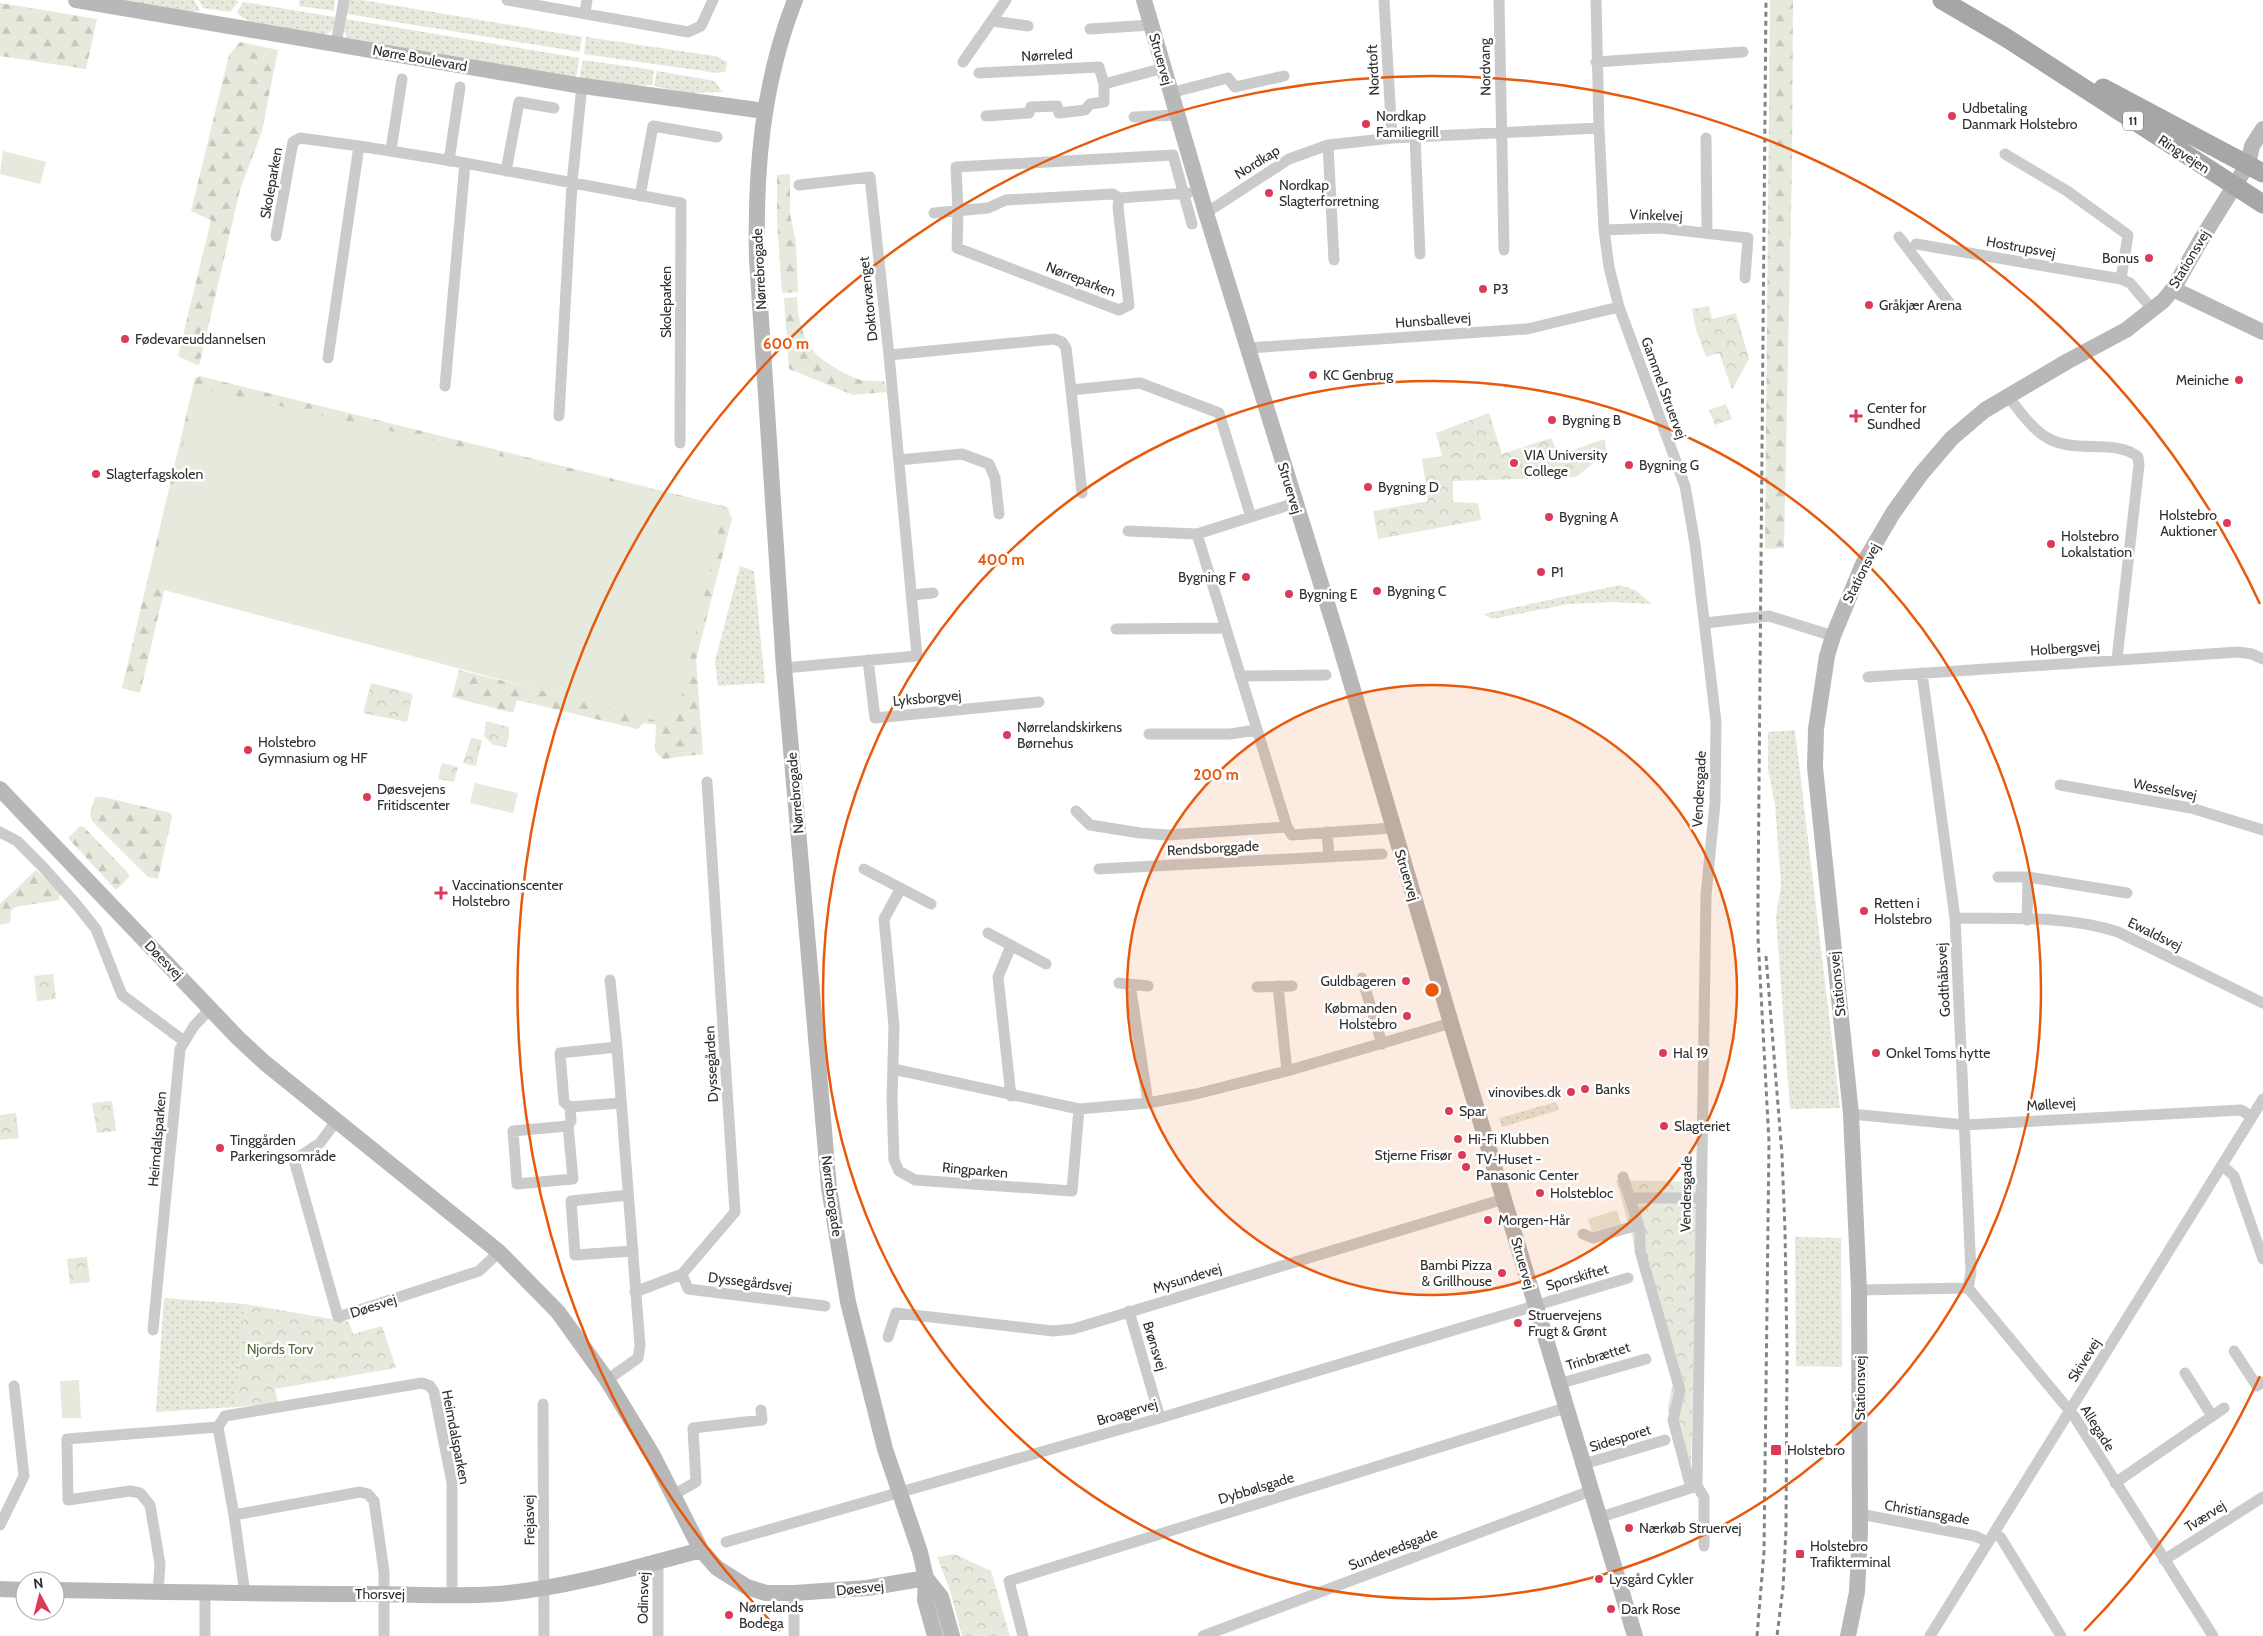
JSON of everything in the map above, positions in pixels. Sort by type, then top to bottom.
[{"type":"main road","name":"Ringvejen","points":[[1942,0],[2004,37],[2263,204]]},
{"type":"main road","name":"Ringvejen","points":[[2004,37],[2258,165]]},
{"type":"street","name":"Nørre Boulevard","points":[[76,0],[582,85],[765,111]]},
{"type":"street","points":[[336,44],[344,0]]},
{"type":"street","points":[[508,0],[688,32],[701,26],[713,0]]},
{"type":"street","points":[[585,13],[587,0]]},
{"type":"street","name":"Nørrebrogade","points":[[795,0],[786,23],[769,82],[758,158],[756,206],[757,259],[784,668],[829,1188],[848,1302],[885,1449],[920,1552],[926,1578],[925,1600],[935,1636]]},
{"type":"street","points":[[963,62],[1006,0]]},
{"type":"street","name":"Struervej","points":[[1144,0],[1206,213],[1339,642],[1558,1384],[1593,1490],[1635,1636]]},
{"type":"street","name":"Nordtoft","points":[[1384,0],[1392,138]]},
{"type":"street","name":"Nordvang","points":[[1499,0],[1501,133]]},
{"type":"street","name":"Gammel Struervej","points":[[1596,0],[1599,128],[1604,230],[1609,267],[1618,307],[1685,486],[1692,520],[1705,623]]},
{"type":"street","points":[[992,21],[1028,26]]},
{"type":"street","name":"Struervej","points":[[1090,29],[1151,25]]},
{"type":"street","points":[[1596,62],[1743,52]]},
{"type":"street","name":"Nørreled","points":[[979,73],[1099,67],[1104,84]]},
{"type":"street","points":[[986,116],[1029,113],[1031,107],[1057,106],[1059,113],[1085,110],[1090,104],[1104,102],[1104,84],[1164,68]]},
{"type":"street","name":"Struervej","points":[[1170,93],[1228,78],[1235,88],[1284,76]]},
{"type":"street","points":[[391,150],[402,79]]},
{"type":"street","points":[[559,416],[572,183],[582,85]]},
{"type":"street","points":[[449,160],[460,87]]},
{"type":"street","points":[[506,171],[519,102],[554,108]]},
{"type":"street","points":[[1134,117],[1177,115]]},
{"type":"street","points":[[640,196],[653,126],[717,137]]},
{"type":"street","name":"Nordkap","points":[[1206,213],[1289,159],[1328,145],[1392,138],[1599,128]]},
{"type":"street","name":"Stationsvej","points":[[1848,1636],[1857,1592],[1860,1514],[1860,1290],[1851,1114],[1815,768],[1816,729],[1825,666],[1833,636],[1864,564],[1894,512],[1921,474],[1952,438],[1985,410],[2007,395],[2126,330],[2153,310],[2173,289],[2234,187],[2258,165],[2252,146],[2263,129]]},
{"type":"street","points":[[1501,133],[1504,250]]},
{"type":"street","points":[[1415,137],[1420,254]]},
{"type":"street","name":"Skoleparken","points":[[276,236],[293,142],[300,138],[449,160],[681,204],[680,443]]},
{"type":"street","points":[[1706,138],[1707,233]]},
{"type":"street","points":[[1328,145],[1334,260]]},
{"type":"street","points":[[328,358],[359,146]]},
{"type":"street","points":[[2005,154],[2067,191],[2128,235],[2121,279]]},
{"type":"street","name":"Nørreparken","points":[[1119,198],[1118,207],[1129,305],[1119,310],[956,248],[958,211],[956,167],[1173,155],[1192,224]]},
{"type":"street","points":[[445,386],[465,163]]},
{"type":"street","name":"Doktorvænget","points":[[799,185],[870,177],[889,355],[1054,339],[1062,342],[1066,348],[1072,390],[1082,493]]},
{"type":"street","points":[[934,213],[988,208],[1006,200],[1114,194],[1119,198],[1183,194],[1200,190]]},
{"type":"street","name":"Vinkelvej","points":[[1604,230],[1660,228],[1748,238],[1745,278]]},
{"type":"street","points":[[1899,236],[1951,305]]},
{"type":"street","name":"Hostrupsvej","points":[[1916,244],[2121,279],[2130,283],[2153,310]]},
{"type":"street","points":[[2173,289],[2263,332]]},
{"type":"street","name":"Hunsballevej","points":[[1248,348],[1527,329],[1618,307]]},
{"type":"street","points":[[784,668],[917,656],[889,355]]},
{"type":"street","points":[[1072,390],[1140,383],[1219,413],[1251,517]]},
{"type":"street","points":[[2007,395],[2028,422],[2047,438],[2076,447],[2130,450],[2138,457],[2139,465],[2117,659]]},
{"type":"street","points":[[899,460],[962,454],[990,464],[999,514]]},
{"type":"street","points":[[1128,531],[1197,534],[1295,503]]},
{"type":"street","points":[[1197,534],[1287,827]]},
{"type":"street","points":[[912,595],[933,592]]},
{"type":"street","points":[[1705,623],[1769,616],[1833,636]]},
{"type":"street","name":"Vendersgade","points":[[1694,1487],[1706,895],[1715,802],[1716,722],[1705,623]]},
{"type":"street","points":[[1116,629],[1225,628]]},
{"type":"street","name":"Holbergsvej","points":[[1868,677],[2238,652],[2263,658]]},
{"type":"street","name":"Lyksborgvej","points":[[868,660],[875,718],[1039,702]]},
{"type":"street","name":"Godthåbsvej","points":[[1922,673],[1955,918],[1971,1272],[1968,1288]]},
{"type":"street","points":[[1240,676],[1326,675]]},
{"type":"street","points":[[1149,734],[1230,734],[1256,730]]},
{"type":"street","name":"Dyssegården","points":[[635,1292],[682,1274],[735,1212],[708,782]]},
{"type":"street","name":"Wesselsvej","points":[[2060,785],[2192,808],[2263,830]]},
{"type":"street","name":"Døesvej","points":[[0,789],[210,1009],[265,1063],[499,1252],[558,1312],[607,1380],[652,1454],[700,1550],[717,1568],[747,1587],[766,1593],[867,1588],[926,1578]]},
{"type":"street","name":"Rendsborggade","points":[[1076,811],[1090,824],[1140,833],[1167,835],[1287,827],[1292,835],[1393,828]]},
{"type":"street","points":[[0,832],[17,841],[43,867],[96,929],[122,995],[184,1041]]},
{"type":"street","points":[[1327,832],[1329,857]]},
{"type":"street","name":"Rendsborggade","points":[[1099,869],[1382,854]]},
{"type":"street","points":[[864,869],[931,904]]},
{"type":"street","points":[[1998,877],[2028,877],[2127,893]]},
{"type":"street","points":[[2027,920],[2028,877]]},
{"type":"street","name":"Ringparken","points":[[901,888],[884,919],[894,1026],[894,1160],[899,1171],[914,1180],[1072,1191],[1079,1110]]},
{"type":"street","name":"Ewaldsvej","points":[[1955,918],[2027,920],[2096,925],[2118,932],[2263,1003]]},
{"type":"street","points":[[988,933],[1046,964]]},
{"type":"street","points":[[1011,946],[998,978],[1011,1096]]},
{"type":"street","points":[[1362,978],[1382,1044]]},
{"type":"street","points":[[607,1380],[638,1358],[640,1346],[622,1103],[610,980]]},
{"type":"street","points":[[1148,986],[1125,983],[1148,1102]]},
{"type":"street","points":[[1278,986],[1287,1070]]},
{"type":"street","points":[[1257,987],[1292,986]]},
{"type":"street","name":"Heimdalsparken","points":[[153,1330],[180,1049],[194,1026],[210,1009]]},
{"type":"street","points":[[893,1068],[1079,1110],[1196,1094],[1382,1044],[1451,1023]]},
{"type":"street","points":[[617,1047],[560,1053],[564,1102],[570,1107],[622,1103]]},
{"type":"street","name":"Skivevej","points":[[1930,1636],[2263,1099]]},
{"type":"street","points":[[570,1107],[571,1121],[568,1126],[574,1193],[571,1201],[575,1255],[633,1251]]},
{"type":"street","name":"Møllevej","points":[[1851,1114],[1965,1125],[2241,1110],[2252,1117]]},
{"type":"street","name":"Døesvej","points":[[337,1120],[320,1143],[294,1160],[338,1317],[479,1271],[499,1252]]},
{"type":"street","points":[[568,1126],[513,1132],[516,1184],[573,1179]]},
{"type":"street","points":[[2223,1166],[2234,1176],[2263,1259]]},
{"type":"street","points":[[1623,1177],[1638,1225],[1640,1251],[1680,1390],[1673,1420],[1694,1487],[1704,1497],[1704,1546]]},
{"type":"street","points":[[571,1201],[628,1195]]},
{"type":"street","points":[[1630,1198],[1700,1198]]},
{"type":"street","name":"Mysundevej","points":[[888,1337],[896,1313],[1053,1331],[1073,1329],[1504,1199]]},
{"type":"street","points":[[1583,1234],[1593,1238],[1638,1225]]},
{"type":"street","name":"Dyssegårdsvej","points":[[682,1274],[688,1289],[825,1306]]},
{"type":"street","name":"Sporskiftet","points":[[1535,1304],[1628,1278]]},
{"type":"street","points":[[1860,1290],[1968,1288]]},
{"type":"street","name":"Allegade","points":[[1968,1288],[2070,1411],[2213,1636]]},
{"type":"street","name":"Broagervej","points":[[726,1542],[1160,1418],[1535,1304]]},
{"type":"street","name":"Brønsvej","points":[[1129,1311],[1160,1418]]},
{"type":"street","points":[[2234,1351],[2257,1386],[2263,1382]]},
{"type":"street","name":"Trinbrættet","points":[[1558,1384],[1646,1359]]},
{"type":"street","points":[[2185,1373],[2212,1416]]},
{"type":"street","name":"Heimdalsparken","points":[[218,1427],[225,1416],[422,1383],[430,1386],[434,1392],[452,1483],[452,1595]]},
{"type":"street","points":[[0,1525],[24,1476],[14,1386]]},
{"type":"street","name":"Frejasvej","points":[[543,1404],[544,1636]]},
{"type":"street","name":"Dybbølsgade","points":[[1023,1636],[1009,1581],[1566,1408]]},
{"type":"street","points":[[2115,1484],[2224,1408]]},
{"type":"street","points":[[673,1495],[696,1482],[693,1428],[762,1420],[761,1410]]},
{"type":"street","points":[[158,1592],[160,1564],[150,1505],[140,1494],[130,1491],[68,1500],[67,1439],[218,1427],[234,1515],[245,1594]]},
{"type":"street","name":"Sidesporet","points":[[1584,1464],[1665,1440]]},
{"type":"street","points":[[1601,1517],[1694,1487]]},
{"type":"street","name":"Sundevedsgade","points":[[1203,1636],[1593,1490]]},
{"type":"street","points":[[234,1515],[360,1492],[368,1494],[374,1501],[384,1572],[384,1636]]},
{"type":"street","name":"Tværvej","points":[[2164,1560],[2263,1497]]},
{"type":"street","name":"Christiansgade","points":[[1860,1514],[1991,1538]]},
{"type":"street","points":[[1991,1538],[2001,1538],[2061,1636]]},
{"type":"street","name":"Thorsvej","points":[[65,1590],[245,1594],[498,1594],[545,1588],[595,1578],[700,1550]]},
{"type":"street","name":"Odinsvej","points":[[658,1561],[658,1636]]},
{"type":"street","name":"Nørrebrogade","points":[[926,1578],[941,1597],[952,1636]]},
{"type":"street","points":[[0,1589],[15,1590]]},
{"type":"street","points":[[205,1592],[205,1636]]},
{"type":"street","points":[[794,1593],[794,1636]]},
{"type":"green space","points":[[120,0],[194,0],[200,11],[191,12]]},
{"type":"green space","points":[[199,0],[239,1],[230,12],[203,8]]},
{"type":"green space","points":[[299,0],[335,0],[334,11],[299,6]]},
{"type":"green space","points":[[349,0],[362,0],[582,37],[580,52],[347,14]]},
{"type":"green space","points":[[1770,0],[1793,0],[1792,164],[1784,548],[1765,549]]},
{"type":"green space","points":[[243,2],[335,17],[333,30],[323,36],[290,32],[264,26],[243,18],[237,12]]},
{"type":"green space","points":[[0,3],[97,19],[86,69],[0,56]]},
{"type":"green space","points":[[346,19],[579,58],[576,78],[348,39],[344,31]]},
{"type":"green space","points":[[586,37],[715,56],[727,62],[726,71],[717,73],[584,54]]},
{"type":"green space","points":[[240,42],[278,50],[262,131],[240,190],[199,366],[178,356],[211,220],[191,211],[229,55]]},
{"type":"green space","points":[[583,60],[654,70],[652,85],[618,86],[579,80]]},
{"type":"green space","points":[[657,71],[715,81],[722,92],[686,93],[654,86]]},
{"type":"green space","points":[[3,151],[46,162],[40,184],[0,174]]},
{"type":"green space","points":[[790,174],[790,214],[796,242],[798,292],[782,293],[777,221],[777,175]]},
{"type":"green space","points":[[797,297],[802,328],[808,343],[817,355],[832,366],[856,378],[884,381],[887,392],[853,395],[789,369],[784,298]]},
{"type":"green space","points":[[1709,306],[1712,319],[1736,313],[1749,359],[1732,390],[1719,353],[1706,357],[1695,326],[1692,309]]},
{"type":"green space","points":[[200,376],[727,507],[732,518],[696,660],[703,754],[663,759],[655,751],[656,725],[644,723],[637,729],[517,700],[513,713],[452,697],[459,670],[671,722],[210,396],[140,693],[122,688],[195,378]]},
{"type":"green space","points":[[197,387],[724,507],[675,726],[149,586]]},
{"type":"green space","points":[[1726,404],[1732,419],[1715,425],[1709,410]]},
{"type":"green space","points":[[1489,413],[1502,454],[1551,438],[1559,455],[1605,439],[1606,453],[1576,477],[1453,481],[1453,502],[1478,503],[1481,520],[1378,539],[1373,511],[1428,501],[1422,459],[1442,456],[1436,433]]},
{"type":"green space","points":[[1600,441],[1602,455],[1574,466],[1570,465],[1565,454]]},
{"type":"green space","points":[[740,566],[754,571],[765,683],[718,686],[715,661]]},
{"type":"green space","points":[[1620,585],[1635,590],[1652,604],[1613,602],[1569,604],[1492,619],[1483,614]]},
{"type":"green space","points":[[371,683],[413,694],[407,722],[363,713]]},
{"type":"green space","points":[[486,721],[509,727],[506,747],[493,745],[484,736]]},
{"type":"green space","points":[[1795,730],[1840,1108],[1790,1109],[1776,917],[1781,885],[1775,805],[1768,769],[1768,732]]},
{"type":"green space","points":[[471,738],[482,740],[476,766],[463,763]]},
{"type":"green space","points":[[442,763],[458,767],[454,782],[438,779]]},
{"type":"green space","points":[[475,783],[518,793],[513,813],[470,803]]},
{"type":"green space","points":[[95,797],[103,797],[171,813],[172,817],[158,879],[148,877],[92,821],[90,813]]},
{"type":"green space","points":[[83,826],[129,874],[129,877],[116,890],[68,838],[79,827]]},
{"type":"green space","points":[[36,870],[60,892],[59,900],[15,907],[11,911],[10,923],[0,925],[0,904]]},
{"type":"green space","points":[[53,974],[56,999],[37,1001],[34,976]]},
{"type":"green space","points":[[112,1101],[116,1131],[97,1133],[92,1103]]},
{"type":"green space","points":[[1556,1102],[1559,1110],[1502,1127],[1499,1118]]},
{"type":"green space","points":[[16,1113],[19,1138],[0,1140],[0,1115]]},
{"type":"green space","points":[[1616,1180],[1697,1182],[1691,1471],[1669,1419],[1668,1407],[1673,1382]]},
{"type":"green space","points":[[1617,1210],[1621,1224],[1592,1232],[1588,1219]]},
{"type":"green space","points":[[1795,1237],[1841,1238],[1842,1367],[1796,1366]]},
{"type":"green space","points":[[87,1257],[90,1282],[70,1284],[67,1259]]},
{"type":"green space","points":[[164,1298],[245,1304],[236,1407],[156,1412]]},
{"type":"green space","name":"Njords Torv","points":[[245,1304],[349,1322],[353,1334],[382,1326],[396,1368],[275,1389],[278,1403],[236,1407]]},
{"type":"green space","points":[[79,1380],[81,1418],[62,1418],[60,1381]]},
{"type":"green space","points":[[955,1554],[991,1571],[1010,1636],[962,1636],[950,1590],[937,1557]]},
{"type":"railway","points":[[1757,1636],[1764,1552],[1769,1142],[1758,938],[1766,0]]},
{"type":"railway","points":[[1766,956],[1782,1155],[1787,1353],[1786,1530],[1783,1588],[1777,1636]]},
{"type":"place","name":"Udbetaling Danmark Holstebro","points":[[1952,116]]},
{"type":"place","name":"Nordkap Familiegrill","points":[[1366,124]]},
{"type":"place","name":"Nordkap Slagterforretning","points":[[1269,193]]},
{"type":"place","name":"Bonus","points":[[2149,258]]},
{"type":"place","name":"P3","points":[[1483,289]]},
{"type":"place","name":"Gråkjær Arena","points":[[1869,305]]},
{"type":"place","name":"Fødevareuddannelsen","points":[[125,339]]},
{"type":"place","name":"KC Genbrug","points":[[1313,375]]},
{"type":"place","name":"Meiniche","points":[[2239,380]]},
{"type":"place","name":"Center for Sundhed","points":[[1856,416]]},
{"type":"place","name":"Bygning B","points":[[1552,420]]},
{"type":"place","name":"VIA University College","points":[[1514,463]]},
{"type":"place","name":"Bygning G","points":[[1629,465]]},
{"type":"place","name":"Slagterfagskolen","points":[[96,474]]},
{"type":"place","name":"Bygning D","points":[[1368,487]]},
{"type":"place","name":"Bygning A","points":[[1549,517]]},
{"type":"place","name":"Holstebro Auktioner","points":[[2227,523]]},
{"type":"place","name":"Holstebro Lokalstation","points":[[2051,544]]},
{"type":"place","name":"P1","points":[[1541,572]]},
{"type":"place","name":"Bygning F","points":[[1246,577]]},
{"type":"place","name":"Bygning C","points":[[1377,591]]},
{"type":"place","name":"Bygning E","points":[[1289,594]]},
{"type":"place","name":"Nørrelandskirkens Børnehus","points":[[1007,735]]},
{"type":"place","name":"Holstebro Gymnasium og HF","points":[[248,750]]},
{"type":"place","name":"Døesvejens Fritidscenter","points":[[367,797]]},
{"type":"place","name":"Vaccinationscenter Holstebro","points":[[441,893]]},
{"type":"place","name":"Retten i Holstebro","points":[[1864,911]]},
{"type":"place","name":"Guldbageren","points":[[1406,981]]},
{"type":"place","name":"Købmanden Holstebro","points":[[1407,1016]]},
{"type":"place","name":"Hal 19","points":[[1663,1053]]},
{"type":"place","name":"Onkel Toms hytte","points":[[1876,1053]]},
{"type":"place","name":"Banks","points":[[1585,1089]]},
{"type":"place","name":"vinovibes.dk","points":[[1571,1092]]},
{"type":"place","name":"Spar","points":[[1449,1111]]},
{"type":"place","name":"Slagteriet","points":[[1664,1126]]},
{"type":"place","name":"Hi-Fi Klubben","points":[[1458,1139]]},
{"type":"place","name":"Tinggården Parkeringsområde","points":[[220,1148]]},
{"type":"place","name":"Stjerne Frisør","points":[[1462,1155]]},
{"type":"place","name":"TV-Huset - Panasonic Center","points":[[1466,1167]]},
{"type":"place","name":"Holstebloc","points":[[1540,1193]]},
{"type":"place","name":"Morgen-Hår","points":[[1488,1220]]},
{"type":"place","name":"Bambi Pizza & Grillhouse","points":[[1502,1273]]},
{"type":"place","name":"Struervejens Frugt & Grønt","points":[[1518,1323]]},
{"type":"place","name":"Holstebro","points":[[1776,1450]]},
{"type":"place","name":"Nærkøb Struervej","points":[[1629,1528]]},
{"type":"place","name":"Holstebro Trafikterminal","points":[[1800,1554]]},
{"type":"place","name":"Lysgård Cykler","points":[[1599,1579]]},
{"type":"place","name":"Dark Rose","points":[[1611,1609]]},
{"type":"place","name":"Nørrelands Bodega","points":[[729,1615]]}]
